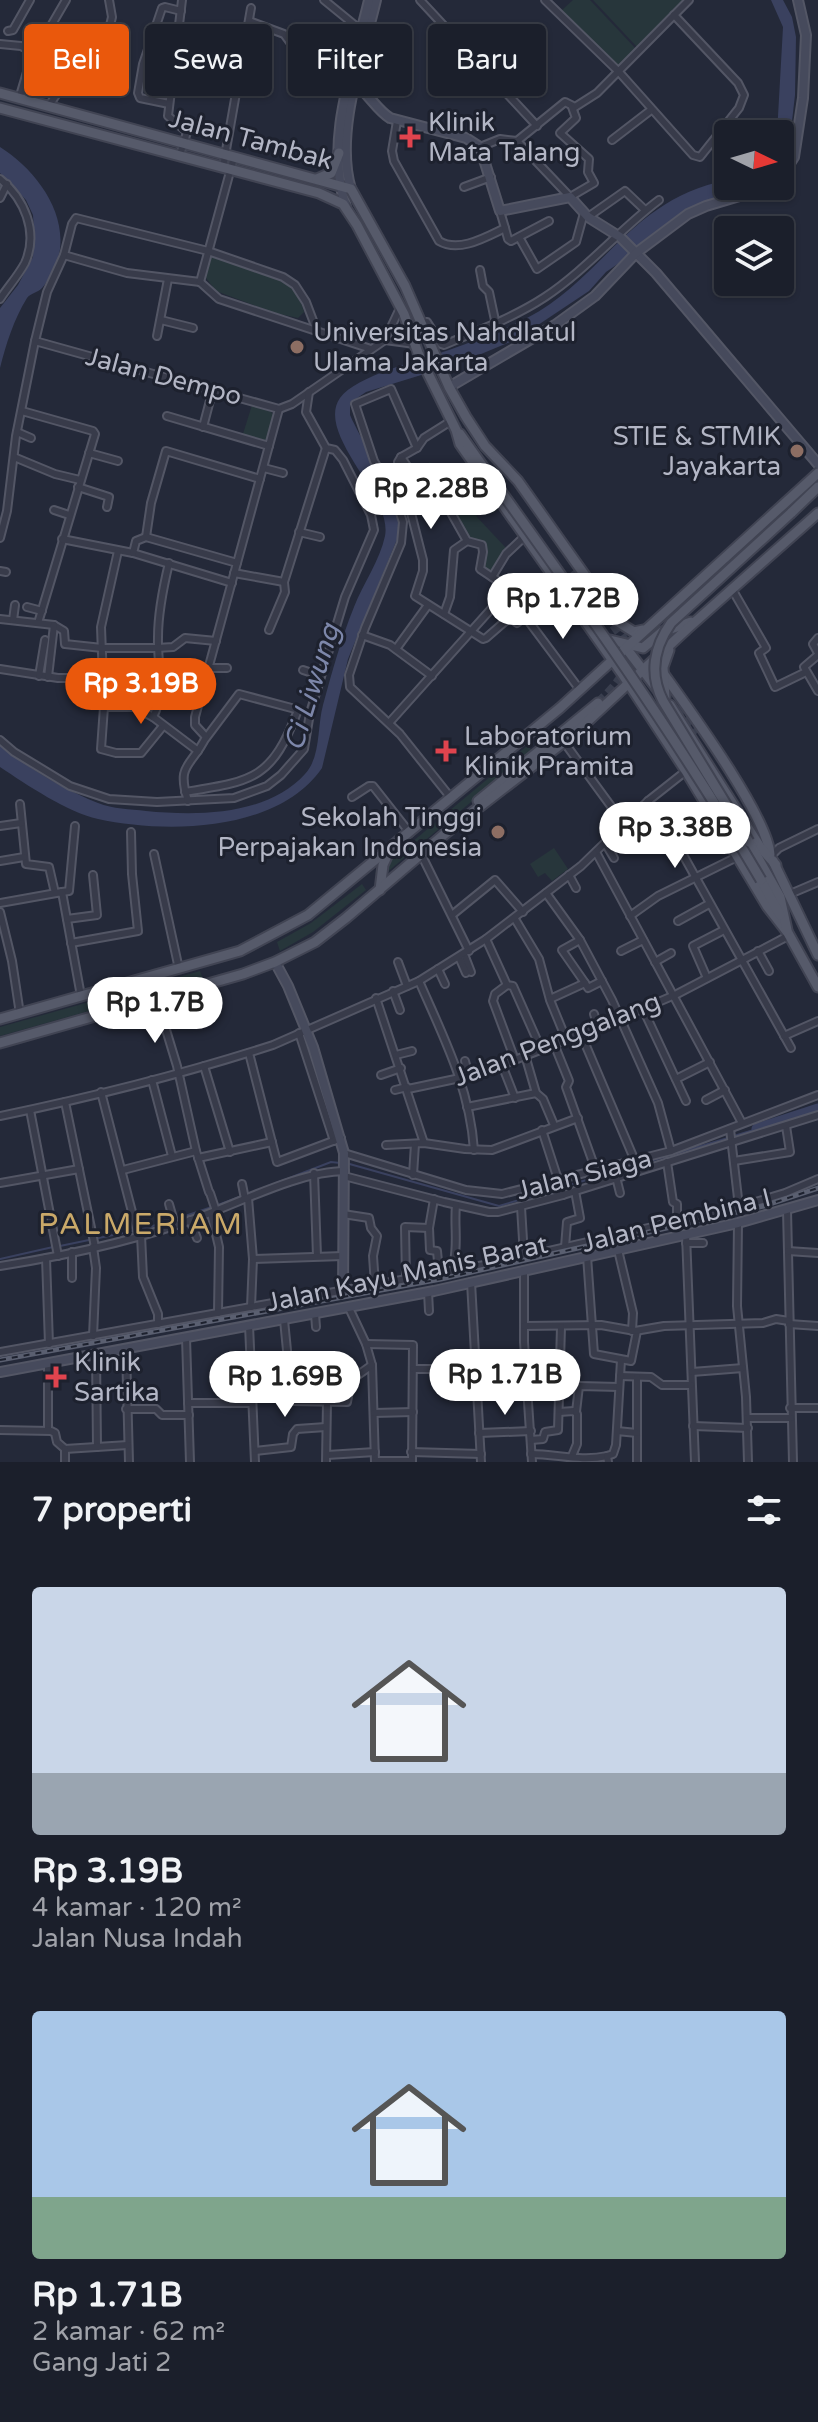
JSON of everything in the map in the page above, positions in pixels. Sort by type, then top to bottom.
[{"type":"main road","name":"Jalan Tambak","points":[[0,93],[346,187]]},
{"type":"main road","name":"Jalan Tambak","points":[[0,108],[319,193],[337,199],[349,211]]},
{"type":"main road","points":[[314,179],[331,173],[339,153]]},
{"type":"main road","points":[[346,187],[405,286],[448,383],[485,446],[574,570]]},
{"type":"main road","points":[[349,211],[400,306],[433,387],[454,426],[647,696],[761,880],[818,987]]},
{"type":"main road","points":[[454,426],[460,444],[601,640],[686,771],[767,906],[789,934]]},
{"type":"main road","points":[[485,446],[518,481],[618,622],[634,632],[647,629]]},
{"type":"main road","points":[[380,890],[383,865],[390,852],[631,648],[647,629],[818,473]]},
{"type":"main road","points":[[789,934],[780,897],[663,701],[657,687],[654,665],[659,644],[671,623],[818,487]]},
{"type":"main road","points":[[0,1043],[157,1000],[278,961],[315,942],[447,832],[564,742],[818,513]]},
{"type":"main road","points":[[601,640],[643,648],[662,632],[697,619]]},
{"type":"main road","points":[[601,640],[617,635],[618,622]]},
{"type":"main road","points":[[663,696],[663,673],[669,651],[687,629]]},
{"type":"main road","points":[[582,688],[603,659],[601,640]]},
{"type":"main road","points":[[631,648],[643,670],[697,745],[760,847],[772,859]]},
{"type":"main road","points":[[0,1019],[240,951],[296,923],[325,903],[614,663]]},
{"type":"main road","points":[[663,673],[741,790],[766,834],[772,859]]},
{"type":"main road","points":[[640,702],[648,694],[663,696]]},
{"type":"main road","points":[[612,699],[628,697],[640,702]]},
{"type":"main road","points":[[447,832],[487,793],[598,703]]},
{"type":"main road","points":[[696,734],[772,859],[818,955]]},
{"type":"main road","points":[[805,925],[818,940]]},
{"type":"street","points":[[8,31],[13,30],[30,0]]},
{"type":"street","points":[[52,24],[66,0]]},
{"type":"street","points":[[48,107],[67,79],[93,66],[108,34],[112,17],[109,0]]},
{"type":"street","points":[[180,155],[187,132],[168,116],[182,0]]},
{"type":"street","points":[[324,0],[353,24]]},
{"type":"street","points":[[364,24],[369,0]]},
{"type":"street","points":[[369,24],[376,0]]},
{"type":"street","points":[[420,0],[537,126]]},
{"type":"street","points":[[545,0],[619,72],[693,155],[700,157],[744,100],[743,90],[674,15]]},
{"type":"street","points":[[572,107],[597,93],[689,0]]},
{"type":"street","points":[[794,157],[803,98],[806,35],[798,0]]},
{"type":"street","points":[[169,104],[140,98],[138,93],[143,64],[162,8],[181,11]]},
{"type":"street","points":[[200,282],[230,156],[251,8]]},
{"type":"street","points":[[249,21],[284,34],[288,39]]},
{"type":"street","points":[[0,44],[24,48]]},
{"type":"street","points":[[19,99],[24,85]]},
{"type":"street","points":[[349,211],[339,153],[350,96]]},
{"type":"street","points":[[346,187],[346,143],[351,96]]},
{"type":"street","points":[[366,96],[381,112],[397,121],[466,138],[480,147],[509,240],[549,221]]},
{"type":"street","points":[[500,211],[570,197],[594,183],[588,172],[589,159],[560,133],[576,118],[572,107],[565,102],[517,141]]},
{"type":"street","points":[[612,140],[651,110]]},
{"type":"street","points":[[397,121],[392,151],[394,161],[439,241],[449,245],[469,243],[505,228]]},
{"type":"street","points":[[480,147],[500,139],[517,141],[586,215],[618,236],[656,273],[818,464]]},
{"type":"street","points":[[464,187],[491,177]]},
{"type":"street","points":[[0,179],[24,208],[31,242],[25,261],[0,299]]},
{"type":"street","points":[[0,198],[7,184]]},
{"type":"street","points":[[519,237],[537,269],[576,242],[586,215],[625,191],[645,210]]},
{"type":"street","points":[[422,323],[427,322],[442,345],[496,325],[558,287],[659,200]]},
{"type":"street","points":[[448,383],[555,325],[595,296],[635,252],[688,214],[729,200]]},
{"type":"street","points":[[0,538],[35,341],[47,292],[64,255],[73,219],[79,217],[208,251],[290,281],[306,302],[317,331]]},
{"type":"street","points":[[64,255],[127,273],[200,282],[219,299],[371,349]]},
{"type":"street","points":[[480,270],[483,286],[489,292],[496,325]]},
{"type":"street","points":[[157,336],[168,279]]},
{"type":"street","points":[[205,740],[205,735],[195,722],[279,409],[292,404],[385,340],[400,306]]},
{"type":"street","points":[[161,320],[193,328]]},
{"type":"street","points":[[385,340],[417,348]]},
{"type":"street","name":"Jalan Dempo","points":[[35,341],[279,409]]},
{"type":"street","points":[[203,427],[213,389]]},
{"type":"street","points":[[417,448],[391,389],[354,405],[374,461],[395,498],[403,522],[401,543],[362,635],[349,675],[350,687],[389,723],[451,798]]},
{"type":"street","points":[[306,412],[309,392]]},
{"type":"street","points":[[269,630],[285,592],[284,582],[326,448],[306,412],[292,404]]},
{"type":"street","points":[[22,411],[61,417],[93,431]]},
{"type":"street","points":[[167,416],[269,446]]},
{"type":"street","points":[[38,623],[95,434],[95,422]]},
{"type":"street","points":[[400,459],[417,448],[424,438],[454,426]]},
{"type":"street","points":[[17,432],[31,438]]},
{"type":"street","points":[[0,740],[70,786],[98,797],[146,802],[188,801],[234,798],[267,786],[304,749],[310,713],[345,597],[372,535],[374,523],[354,481],[340,455],[326,448]]},
{"type":"street","points":[[146,537],[151,503],[166,451],[260,479]]},
{"type":"street","points":[[89,453],[118,461]]},
{"type":"street","points":[[14,457],[109,497],[107,507]]},
{"type":"street","points":[[389,723],[508,592],[507,587],[480,569],[482,545],[467,541],[441,500],[425,493],[400,459]]},
{"type":"street","points":[[400,459],[424,567],[416,597],[486,638],[510,617],[517,623],[523,618],[527,619],[582,688]]},
{"type":"street","points":[[264,468],[283,473]]},
{"type":"street","points":[[409,503],[425,493]]},
{"type":"street","points":[[54,510],[69,515]]},
{"type":"street","points":[[299,532],[320,537]]},
{"type":"street","points":[[361,536],[372,535]]},
{"type":"street","points":[[133,553],[136,541],[146,537],[237,563]]},
{"type":"street","points":[[492,577],[506,554],[524,537]]},
{"type":"street","points":[[62,539],[133,553],[232,583]]},
{"type":"street","points":[[444,614],[450,592],[454,550],[467,541]]},
{"type":"street","points":[[153,717],[160,695],[157,648],[160,604],[172,544]]},
{"type":"street","points":[[118,551],[112,585],[103,610],[100,639],[104,707],[102,750],[141,753],[163,726]]},
{"type":"street","points":[[234,573],[284,582]]},
{"type":"street","points":[[732,589],[766,648],[759,653],[775,687],[806,672]]},
{"type":"street","points":[[13,620],[15,605]]},
{"type":"street","points":[[396,649],[428,605]]},
{"type":"street","points":[[27,607],[42,611]]},
{"type":"street","points":[[0,619],[54,625],[64,631],[65,644],[102,648],[173,647],[185,638],[216,641]]},
{"type":"street","points":[[48,677],[54,625]]},
{"type":"street","points":[[362,635],[396,649],[432,676]]},
{"type":"street","points":[[818,638],[813,644],[818,654],[804,665],[818,691]]},
{"type":"street","points":[[39,676],[45,640]]},
{"type":"street","points":[[208,668],[227,668]]},
{"type":"street","points":[[0,669],[48,677],[103,678]]},
{"type":"street","points":[[303,670],[321,676]]},
{"type":"street","points":[[188,801],[182,777],[184,770],[239,694],[310,713]]},
{"type":"street","points":[[104,707],[134,707],[153,717],[198,751]]},
{"type":"street","points":[[185,792],[233,785],[262,771],[280,751],[298,710]]},
{"type":"street","points":[[564,742],[624,824]]},
{"type":"street","points":[[0,1116],[249,1053],[419,981],[515,919],[686,771]]},
{"type":"street","points":[[352,797],[373,786],[410,833]]},
{"type":"street","points":[[646,803],[650,817]]},
{"type":"street","points":[[646,803],[695,877],[791,1048]]},
{"type":"street","points":[[20,804],[24,857],[28,866],[49,867],[67,919],[81,996]]},
{"type":"street","points":[[0,826],[21,823]]},
{"type":"street","points":[[0,903],[69,891],[75,826]]},
{"type":"street","points":[[772,859],[779,848],[818,829]]},
{"type":"street","points":[[71,943],[138,931],[131,832]]},
{"type":"street","points":[[605,843],[614,858]]},
{"type":"street","points":[[596,852],[742,1123]]},
{"type":"street","points":[[154,854],[179,969]]},
{"type":"street","points":[[421,854],[452,915],[469,972]]},
{"type":"street","points":[[630,916],[658,896],[739,856]]},
{"type":"street","points":[[0,861],[24,857]]},
{"type":"street","points":[[67,919],[97,914],[93,875]]},
{"type":"street","points":[[569,875],[576,888]]},
{"type":"street","points":[[452,915],[495,880],[523,912]]},
{"type":"street","points":[[790,894],[818,882]]},
{"type":"street","points":[[546,893],[580,940],[602,981],[658,1103],[671,1151]]},
{"type":"street","points":[[678,921],[709,904]]},
{"type":"street","points":[[0,912],[20,1014]]},
{"type":"street","points":[[515,919],[539,959],[566,1039]]},
{"type":"street","points":[[707,978],[693,946],[724,930]]},
{"type":"street","name":"Jalan Penggalang","points":[[395,1090],[469,1076],[619,1019],[707,978],[789,934]]},
{"type":"street","points":[[486,939],[507,985]]},
{"type":"street","points":[[580,940],[562,950],[588,988],[602,981]]},
{"type":"street","points":[[621,951],[643,940]]},
{"type":"street","points":[[758,951],[769,971]]},
{"type":"street","points":[[655,962],[671,953]]},
{"type":"street","points":[[278,961],[344,1155],[343,1290]]},
{"type":"street","points":[[398,962],[407,986]]},
{"type":"street","points":[[438,969],[445,984]]},
{"type":"street","points":[[419,981],[452,1052],[467,1107],[474,1150]]},
{"type":"street","points":[[550,999],[585,983]]},
{"type":"street","points":[[515,1060],[493,1001],[495,994],[507,985],[513,986],[541,1049]]},
{"type":"street","points":[[393,991],[400,1010]]},
{"type":"street","points":[[376,998],[424,1143]]},
{"type":"street","points":[[157,1000],[214,1211],[219,1244],[218,1313]]},
{"type":"street","points":[[643,1009],[686,1101]]},
{"type":"street","points":[[594,1014],[598,1027]]},
{"type":"street","points":[[784,1036],[818,1021]]},
{"type":"street","points":[[581,1034],[635,1161]]},
{"type":"street","points":[[554,1044],[569,1081],[566,1087],[596,1171]]},
{"type":"street","points":[[396,1055],[412,1051]]},
{"type":"street","points":[[249,1053],[278,1162],[337,1139]]},
{"type":"street","points":[[525,1055],[536,1093],[543,1099],[554,1125]]},
{"type":"street","points":[[465,1061],[469,1076]]},
{"type":"street","points":[[676,1079],[710,1062]]},
{"type":"street","points":[[502,1065],[515,1098]]},
{"type":"street","points":[[204,1066],[230,1152]]},
{"type":"street","points":[[381,1075],[401,1068]]},
{"type":"street","points":[[152,1080],[172,1156]]},
{"type":"street","points":[[706,1100],[725,1090]]},
{"type":"street","points":[[101,1092],[138,1232],[145,1287],[162,1324]]},
{"type":"street","points":[[467,1107],[536,1093]]},
{"type":"street","name":"Jalan Siaga","points":[[344,1155],[466,1190],[502,1194],[561,1188],[596,1171],[671,1151],[818,1095]]},
{"type":"street","points":[[65,1102],[96,1268],[93,1336]]},
{"type":"street","points":[[30,1110],[57,1250]]},
{"type":"street","points":[[0,1266],[46,1258],[57,1250],[72,1252],[93,1243],[175,1225],[314,1173],[345,1172],[489,1212],[521,1207],[561,1188],[575,1191],[818,1115]]},
{"type":"street","points":[[386,1145],[424,1143],[492,1150],[578,1118]]},
{"type":"street","points":[[734,1161],[790,1152],[786,1126]]},
{"type":"street","points":[[542,1130],[561,1188]]},
{"type":"street","points":[[730,1130],[739,1207]]},
{"type":"street","points":[[123,1170],[172,1156],[230,1152],[272,1142]]},
{"type":"street","points":[[413,1175],[415,1144]]},
{"type":"street","points":[[667,1162],[673,1203],[677,1204],[677,1221]]},
{"type":"street","points":[[0,1183],[79,1169]]},
{"type":"street","points":[[314,1173],[317,1256]]},
{"type":"street","points":[[616,1177],[620,1193]]},
{"type":"street","name":"Jalan Pembina I","points":[[0,1352],[524,1256],[739,1207],[818,1179]]},
{"type":"street","points":[[242,1184],[253,1259],[251,1307]]},
{"type":"street","points":[[275,1189],[277,1198]]},
{"type":"street","points":[[565,1247],[567,1222],[580,1219],[575,1191]]},
{"type":"street","points":[[434,1199],[429,1228],[430,1250],[437,1251],[439,1272]]},
{"type":"street","name":"Jalan Kayu Manis Barat","points":[[0,1372],[349,1308],[587,1256],[686,1239],[818,1200]]},
{"type":"street","points":[[169,1204],[175,1225]]},
{"type":"street","points":[[456,1205],[453,1229],[458,1251],[454,1261],[460,1268]]},
{"type":"street","points":[[521,1207],[524,1256]]},
{"type":"street","points":[[787,1210],[793,1462]]},
{"type":"street","points":[[343,1214],[369,1218],[377,1236],[373,1256],[375,1285]]},
{"type":"street","points":[[190,1220],[197,1238]]},
{"type":"street","points":[[738,1223],[739,1322],[748,1462]]},
{"type":"street","points":[[406,1279],[405,1227],[429,1228]]},
{"type":"street","points":[[695,1462],[686,1239],[703,1243]]},
{"type":"street","points":[[587,1256],[594,1355],[631,1361],[635,1331],[633,1313],[618,1250]]},
{"type":"street","points":[[788,1251],[818,1253]]},
{"type":"street","points":[[72,1252],[72,1278]]},
{"type":"street","points":[[253,1259],[343,1256]]},
{"type":"street","points":[[46,1258],[49,1344]]},
{"type":"street","points":[[524,1270],[531,1458],[607,1459],[614,1453],[621,1360]]},
{"type":"street","points":[[471,1282],[481,1462]]},
{"type":"street","points":[[428,1292],[429,1311]]},
{"type":"street","points":[[349,1308],[372,1365],[375,1461],[412,1462],[413,1345],[366,1344]]},
{"type":"street","points":[[162,1324],[166,1311]]},
{"type":"street","points":[[315,1314],[316,1327]]},
{"type":"street","points":[[284,1320],[291,1400],[347,1402],[351,1380],[372,1365]]},
{"type":"street","points":[[524,1326],[620,1327],[635,1331],[739,1322],[789,1322],[818,1326]]},
{"type":"street","points":[[249,1325],[255,1462]]},
{"type":"street","points":[[531,1440],[543,1439],[545,1432],[557,1432],[561,1327]]},
{"type":"street","points":[[186,1338],[190,1462]]},
{"type":"street","points":[[126,1349],[129,1462]]},
{"type":"street","points":[[96,1354],[97,1447]]},
{"type":"street","points":[[48,1363],[48,1430]]},
{"type":"street","points":[[692,1372],[743,1368]]},
{"type":"street","points":[[413,1369],[477,1369]]},
{"type":"street","points":[[620,1376],[651,1377],[662,1385],[691,1385]]},
{"type":"street","points":[[637,1377],[637,1462]]},
{"type":"street","points":[[575,1459],[577,1389],[579,1386],[619,1387]]},
{"type":"street","points":[[478,1387],[528,1388]]},
{"type":"street","points":[[327,1402],[326,1459],[375,1452]]},
{"type":"street","points":[[188,1403],[252,1404]]},
{"type":"street","points":[[212,1404],[252,1404]]},
{"type":"street","points":[[790,1408],[818,1408]]},
{"type":"street","points":[[126,1409],[156,1409],[162,1415],[189,1415]]},
{"type":"street","points":[[374,1413],[413,1412]]},
{"type":"street","points":[[559,1412],[576,1412]]},
{"type":"street","points":[[747,1418],[791,1418]]},
{"type":"street","points":[[693,1426],[748,1428]]},
{"type":"street","points":[[255,1451],[288,1448],[292,1446],[293,1434],[297,1429],[326,1427]]},
{"type":"street","points":[[0,1430],[48,1430],[55,1433],[59,1445],[65,1449],[128,1445]]},
{"type":"street","points":[[479,1433],[531,1431]]},
{"type":"street","points":[[617,1431],[637,1433]]},
{"type":"street","points":[[65,1449],[65,1462]]},
{"type":"street","points":[[411,1452],[481,1454]]},
{"type":"shaded area","points":[[573,0],[590,0],[636,49],[617,67],[561,11]]},
{"type":"shaded area","points":[[593,0],[685,0],[637,47]]},
{"type":"shaded area","points":[[210,255],[287,283],[300,299],[304,312],[298,318],[275,313],[216,291],[203,274]]},
{"type":"shaded area","points":[[252,405],[271,412],[275,417],[266,443],[242,437]]},
{"type":"shaded area","points":[[430,462],[455,491],[475,478],[498,509],[493,513],[487,508],[476,516],[506,548],[491,575],[481,568],[485,545],[469,538],[450,508],[434,497],[415,471]]},
{"type":"shaded area","points":[[528,745],[532,751],[379,879],[375,873]]},
{"type":"shaded area","points":[[554,848],[568,869],[552,881],[545,873],[538,877],[530,864]]},
{"type":"shaded area","points":[[362,884],[366,890],[313,932],[280,951],[277,942],[311,923]]},
{"type":"shaded area","points":[[200,971],[203,979],[0,1036],[0,1027]]},
{"type":"water","points":[[771,0],[783,0],[792,17],[796,37],[792,120],[778,120],[783,27]]},
{"type":"water","points":[[0,147],[24,165],[44,190],[52,204],[60,233],[59,253],[53,270],[42,288],[29,296],[22,306],[0,368],[0,308],[18,285],[33,257],[34,230],[33,215],[26,200],[0,173]]},
{"type":"water","points":[[714,184],[716,200],[706,203],[606,272],[589,291],[517,339],[457,364],[366,392],[350,403],[350,415],[395,505],[400,532],[348,659],[322,768],[303,789],[278,805],[219,823],[188,826],[126,824],[73,810],[0,767],[0,744],[47,778],[98,803],[166,813],[230,810],[271,798],[289,788],[305,774],[314,759],[323,705],[341,643],[385,536],[378,503],[345,447],[338,429],[335,413],[340,398],[360,382],[374,376],[469,343],[527,318],[577,282],[642,221],[695,189]]},
{"type":"waterway","points":[[757,1129],[818,1109]]},
{"type":"waterway","points":[[734,1136],[757,1129]]},
{"type":"waterway","points":[[346,1163],[499,1206],[728,1138]]},
{"type":"waterway","points":[[248,1194],[331,1162],[340,1163]]},
{"type":"waterway","points":[[218,1205],[242,1196]]},
{"type":"waterway","points":[[176,1219],[212,1207]]},
{"type":"waterway","points":[[60,1246],[170,1221]]},
{"type":"waterway","points":[[0,1259],[53,1247]]},
{"type":"tunnel","points":[[574,570],[628,645]]},
{"type":"tunnel","points":[[598,703],[621,677],[625,663],[624,643]]},
{"type":"tunnel","points":[[676,708],[696,734]]},
{"type":"railway","points":[[0,1360],[441,1279],[764,1206],[818,1188]]},
{"type":"place","name":"Klinik Mata Talang","points":[[410,137]]},
{"type":"place","name":"Universitas Nahdlatul Ulama Jakarta","points":[[297,347]]},
{"type":"place","name":"STIE & STMIK Jayakarta","points":[[797,451]]},
{"type":"place","name":"Laboratorium Klinik Pramita","points":[[446,751]]},
{"type":"place","name":"Sekolah Tinggi Perpajakan Indonesia","points":[[498,832]]},
{"type":"place","name":"Klinik Sartika","points":[[56,1377]]},
{"type":"district","name":"PALMERIAM","points":[[141,1224]]},
{"type":"water label","name":"Ci Liwung","points":[[311,687]]}]
